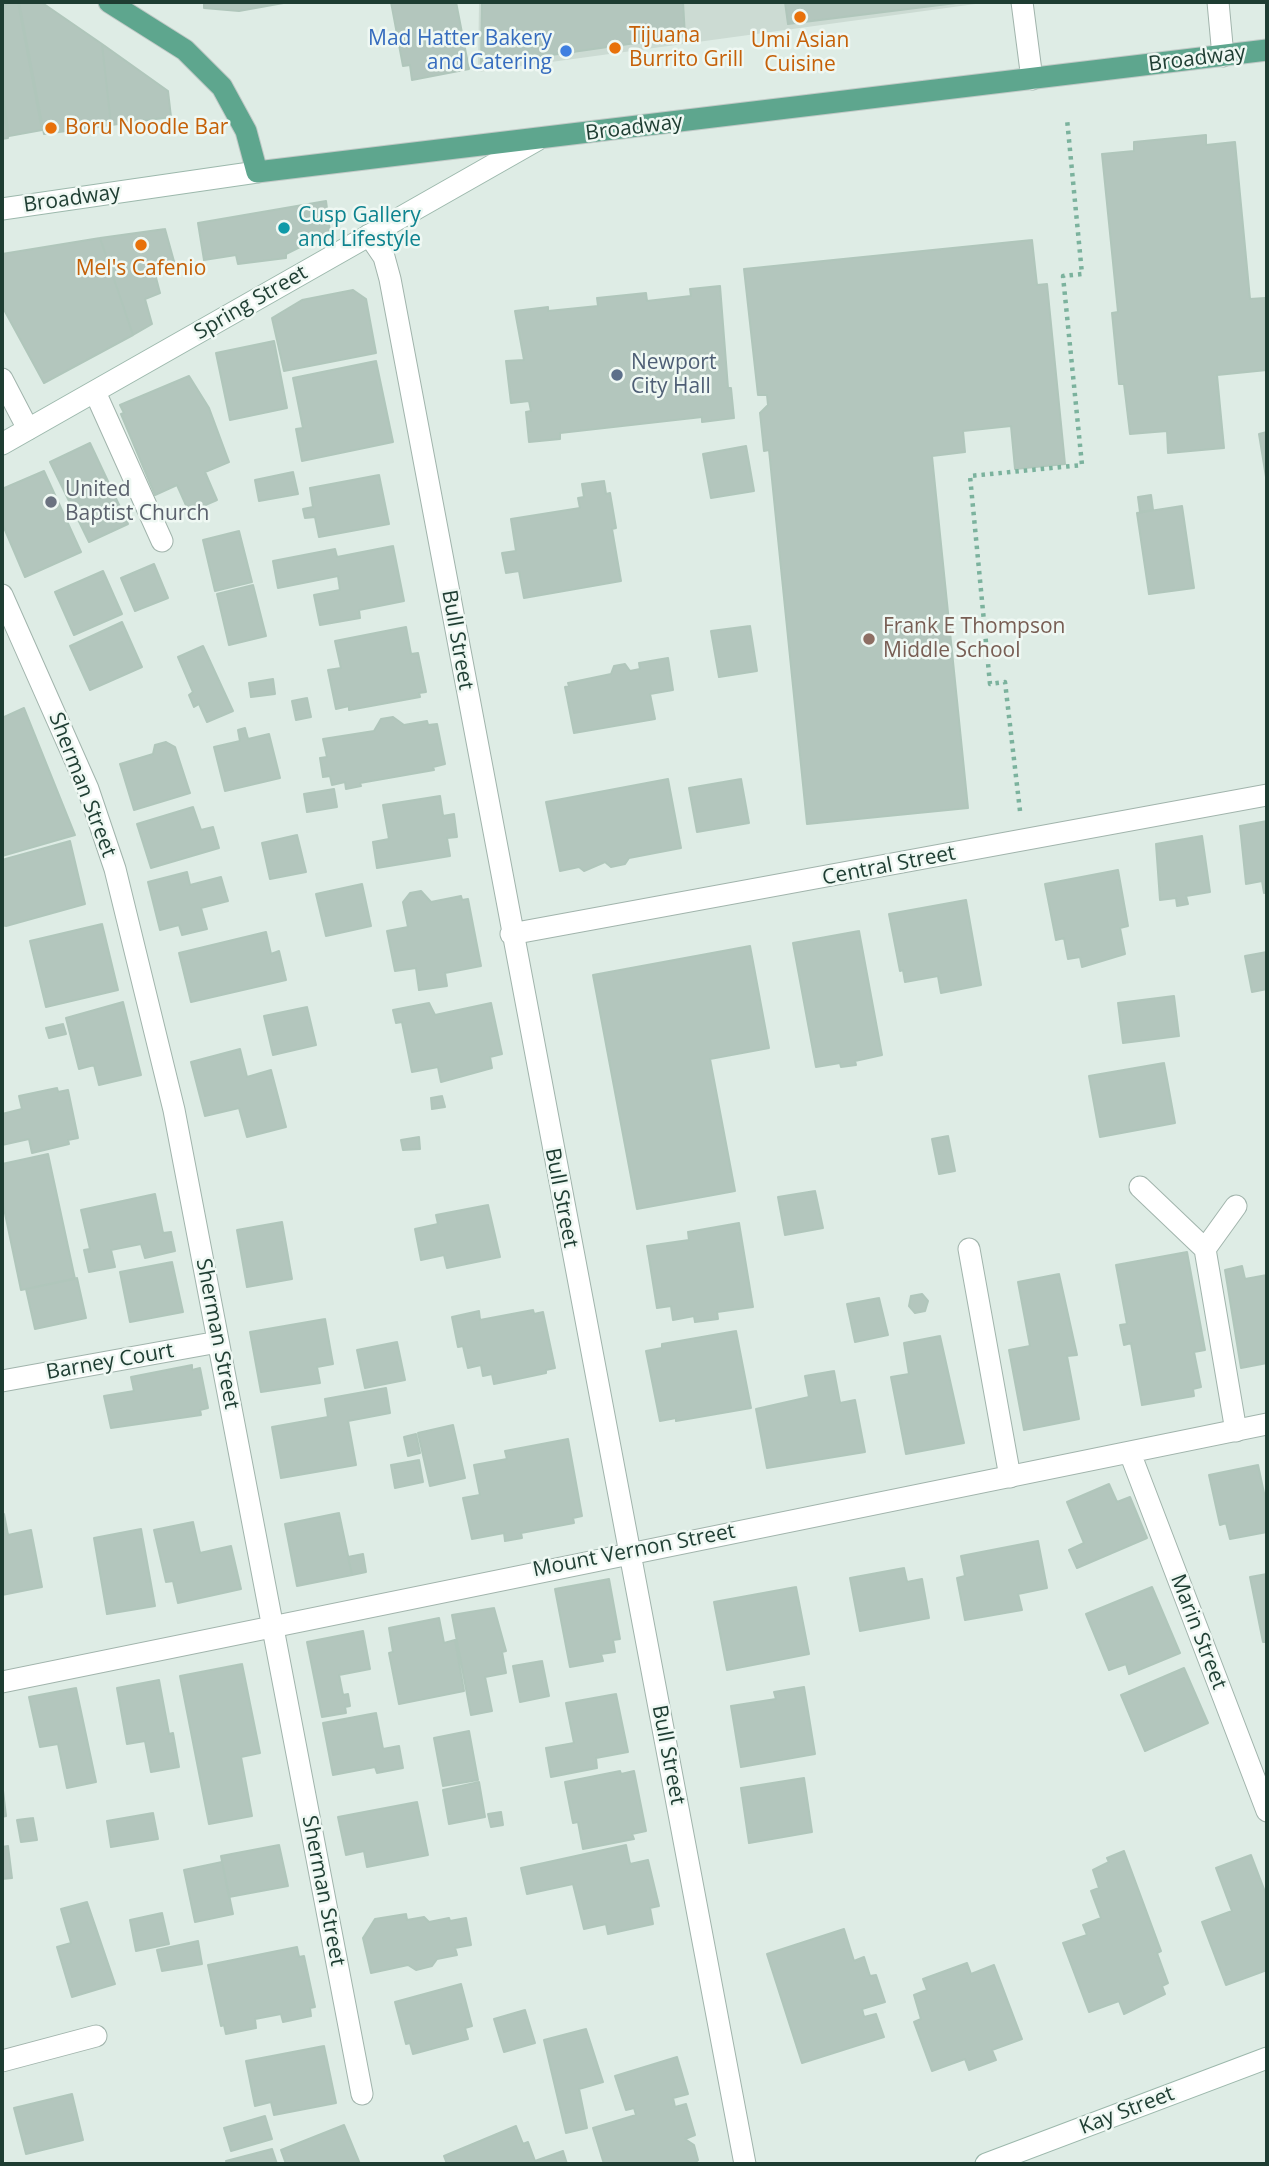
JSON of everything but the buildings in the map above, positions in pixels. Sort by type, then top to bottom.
[{"type":"main road","points":[[109,2],[185,50],[222,87],[246,131],[257,172]]},
{"type":"main road","points":[[134,2],[159,34]]},
{"type":"main road","name":"Broadway","points":[[257,172],[1267,50]]},
{"type":"street","points":[[1022,2],[1032,79]]},
{"type":"street","points":[[1218,2],[1223,56]]},
{"type":"street","name":"Spring Street","points":[[2,444],[537,140]]},
{"type":"street","name":"Broadway","points":[[2,209],[257,172]]},
{"type":"street","name":"Bull Street","points":[[369,235],[384,257],[390,279],[511,934],[745,2164]]},
{"type":"street","points":[[2,379],[28,429]]},
{"type":"street","points":[[94,391],[162,541]]},
{"type":"street","name":"Sherman Street","points":[[2,595],[88,789],[115,869],[174,1110],[362,2094]]},
{"type":"street","name":"Central Street","points":[[511,934],[1267,795]]},
{"type":"street","points":[[1140,1188],[1205,1249],[1236,1431]]},
{"type":"street","points":[[1205,1249],[1236,1206]]},
{"type":"street","points":[[969,1249],[1010,1477]]},
{"type":"street","name":"Barney Court","points":[[2,1381],[218,1342]]},
{"type":"street","name":"Mount Vernon Street","points":[[2,1682],[1267,1424]]},
{"type":"street","name":"Marin Street","points":[[1130,1453],[1267,1811]]},
{"type":"street","points":[[2,2061],[96,2036]]},
{"type":"street","name":"Kay Street","points":[[986,2164],[1267,2058]]},
{"type":"path","points":[[1020,812],[1005,682],[990,684],[970,476],[1082,465],[1063,276],[1082,274],[1067,119]]},
{"type":"shaded area","points":[[479,2],[990,2],[478,72]]},
{"type":"place","name":"Umi Asian Cuisine","points":[[800,17]]},
{"type":"place","name":"Tijuana Burrito Grill","points":[[615,48]]},
{"type":"place","name":"Mad Hatter Bakery and Catering","points":[[566,51]]},
{"type":"place","name":"Boru Noodle Bar","points":[[51,128]]},
{"type":"place","name":"Cusp Gallery and Lifestyle","points":[[284,228]]},
{"type":"place","name":"Mel's Cafenio","points":[[141,245]]},
{"type":"place","name":"Newport City Hall","points":[[617,375]]},
{"type":"place","name":"United Baptist Church","points":[[51,502]]},
{"type":"place","name":"Frank E Thompson Middle School","points":[[869,639]]}]
